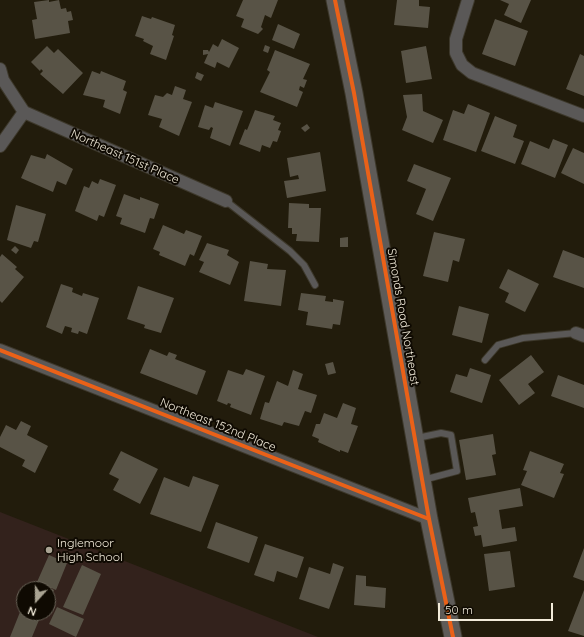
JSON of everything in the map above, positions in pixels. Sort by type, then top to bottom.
[{"type":"main road","name":"Simonds Road Northeast","points":[[335,0],[354,93],[429,520],[453,637]]},
{"type":"street","points":[[468,0],[456,38],[456,53],[462,65],[472,73],[584,116]]},
{"type":"street","points":[[0,69],[3,80],[24,112],[0,146]]},
{"type":"street","name":"Northeast 151st Place","points":[[24,112],[226,201]]},
{"type":"street","name":"Northeast 152nd Place","points":[[0,350],[429,520]]},
{"type":"lane","points":[[226,201],[290,251],[304,265],[315,285]]},
{"type":"lane","points":[[485,360],[498,345],[523,338],[580,335]]},
{"type":"lane","points":[[414,438],[441,433],[451,435],[458,471],[422,480]]},
{"type":"shaded area","name":"Inglemoor High School","points":[[0,512],[318,637],[0,637]]},
{"type":"building","points":[[49,0],[49,2],[59,0],[61,9],[66,8],[67,12],[71,11],[73,20],[68,21],[70,33],[35,39],[32,20],[37,19],[34,2]]},
{"type":"building","points":[[243,0],[278,0],[271,18],[265,15],[261,27],[263,29],[258,34],[241,27],[244,19],[236,16]]},
{"type":"building","points":[[397,0],[419,0],[419,6],[430,7],[428,28],[394,25]]},
{"type":"building","points":[[500,0],[531,0],[521,23],[504,15],[509,4]]},
{"type":"building","points":[[142,16],[151,19],[152,17],[175,25],[172,35],[174,36],[166,60],[150,54],[153,46],[143,41],[144,39],[135,36]]},
{"type":"building","points":[[495,19],[528,31],[515,66],[482,54]]},
{"type":"building","points":[[278,24],[300,34],[294,49],[272,40]]},
{"type":"building","points":[[222,39],[239,48],[229,68],[217,62],[215,68],[204,63],[208,54],[203,55],[203,50],[208,50],[209,52],[213,44],[218,47]]},
{"type":"building","points":[[265,45],[270,47],[268,53],[263,51]]},
{"type":"building","points":[[47,46],[54,53],[58,49],[83,73],[63,94],[40,74],[43,71],[41,69],[40,71],[31,62]]},
{"type":"building","points":[[426,46],[432,79],[406,83],[401,51]]},
{"type":"building","points":[[275,50],[310,64],[303,79],[307,80],[304,88],[300,86],[299,90],[303,92],[297,107],[260,92],[270,72],[267,70]]},
{"type":"building","points":[[580,54],[584,56],[584,96],[566,89]]},
{"type":"building","points":[[92,71],[100,74],[101,71],[126,81],[123,90],[127,92],[120,114],[103,107],[105,100],[83,95]]},
{"type":"building","points":[[197,72],[204,75],[201,81],[195,78]]},
{"type":"building","points":[[175,86],[186,90],[183,99],[192,102],[179,136],[159,127],[162,119],[148,115],[155,95],[163,97],[167,93],[172,95]]},
{"type":"building","points":[[422,94],[423,111],[443,120],[433,143],[402,130],[407,117],[403,95]]},
{"type":"building","points":[[215,102],[243,111],[230,146],[210,138],[213,128],[211,127],[209,130],[198,127],[205,105],[213,108]]},
{"type":"building","points":[[468,104],[490,113],[476,152],[443,140],[453,110],[464,114]]},
{"type":"building","points":[[255,110],[275,116],[273,120],[281,123],[278,130],[281,131],[277,142],[273,141],[270,148],[262,145],[260,152],[239,144],[245,129],[247,130]]},
{"type":"building","points":[[495,116],[517,125],[513,137],[524,141],[515,164],[481,151]]},
{"type":"building","points":[[307,124],[310,128],[305,132],[301,128]]},
{"type":"building","points":[[553,139],[568,145],[555,178],[521,164],[530,141],[549,149]]},
{"type":"building","points":[[573,148],[584,153],[584,184],[561,173]]},
{"type":"building","points":[[320,152],[326,191],[287,198],[284,181],[299,179],[298,175],[290,177],[287,158]]},
{"type":"building","points":[[47,154],[73,169],[66,185],[57,181],[53,192],[21,178],[31,155],[45,159]]},
{"type":"building","points":[[414,164],[451,178],[433,221],[416,214],[426,189],[407,181]]},
{"type":"building","points":[[100,179],[116,185],[104,217],[99,215],[97,221],[75,211],[84,186],[89,188],[92,181],[98,184]]},
{"type":"building","points":[[124,194],[140,200],[140,197],[159,204],[154,219],[150,218],[145,233],[120,224],[122,218],[116,216]]},
{"type":"building","points":[[289,203],[309,204],[309,208],[321,208],[319,242],[296,241],[297,234],[292,234],[292,228],[288,228]]},
{"type":"building","points":[[16,205],[46,214],[38,242],[34,241],[31,248],[7,240]]},
{"type":"building","points":[[163,225],[184,234],[186,230],[202,236],[194,256],[190,254],[185,266],[159,255],[160,252],[153,249]]},
{"type":"building","points":[[434,232],[465,239],[459,262],[453,260],[448,282],[423,276]]},
{"type":"building","points":[[348,237],[348,247],[340,247],[340,238]]},
{"type":"building","points":[[207,243],[229,250],[227,255],[239,262],[230,285],[199,272],[204,262],[199,260]]},
{"type":"building","points":[[15,246],[19,250],[16,254],[11,250]]},
{"type":"building","points":[[563,250],[584,258],[584,288],[553,277]]},
{"type":"building","points":[[2,254],[17,267],[15,269],[24,277],[2,303],[0,301],[0,257]]},
{"type":"building","points":[[250,261],[268,264],[267,269],[286,270],[281,306],[244,301]]},
{"type":"building","points":[[508,269],[539,284],[525,312],[505,302],[509,293],[499,288]]},
{"type":"building","points":[[61,284],[73,288],[72,292],[82,296],[83,293],[99,298],[87,334],[79,331],[78,334],[71,332],[72,328],[65,326],[62,334],[46,327]]},
{"type":"building","points":[[138,286],[174,298],[161,333],[144,328],[145,325],[127,319]]},
{"type":"building","points":[[301,293],[326,296],[325,301],[333,302],[333,299],[344,301],[340,325],[333,324],[332,329],[306,325],[308,312],[298,310]]},
{"type":"building","points":[[459,306],[489,314],[482,343],[452,335]]},
{"type":"building","points":[[150,349],[167,356],[169,352],[177,355],[175,359],[206,371],[197,395],[140,373]]},
{"type":"building","points":[[531,355],[544,372],[528,384],[535,393],[519,405],[499,380]]},
{"type":"building","points":[[333,362],[336,373],[328,375],[325,364]]},
{"type":"building","points":[[470,368],[491,375],[482,403],[450,392],[456,374],[467,377]]},
{"type":"building","points":[[246,369],[265,376],[251,415],[230,407],[231,404],[228,403],[227,405],[217,401],[228,370],[243,375]]},
{"type":"building","points":[[293,370],[303,374],[298,389],[317,395],[311,413],[305,411],[299,426],[284,422],[282,426],[260,419],[265,402],[269,403],[277,381],[288,386]]},
{"type":"building","points":[[558,375],[584,385],[584,408],[551,396]]},
{"type":"building","points":[[343,403],[356,408],[351,424],[358,426],[348,453],[340,450],[340,452],[318,442],[319,439],[312,436],[316,424],[320,424],[324,413],[337,418]]},
{"type":"building","points":[[21,421],[31,426],[27,435],[48,446],[35,473],[22,466],[25,460],[0,447],[0,437],[6,425],[16,430]]},
{"type":"building","points":[[493,434],[496,454],[492,455],[496,475],[466,480],[459,440]]},
{"type":"building","points":[[121,451],[158,469],[140,504],[113,490],[119,479],[109,474]]},
{"type":"building","points":[[530,451],[564,464],[560,473],[564,474],[554,498],[521,485],[527,471],[523,470]]},
{"type":"building","points":[[193,476],[219,485],[201,532],[150,514],[164,477],[189,487]]},
{"type":"building","points":[[520,488],[523,506],[499,510],[502,529],[515,527],[517,541],[483,547],[481,535],[475,536],[473,527],[478,526],[475,512],[471,513],[468,498]]},
{"type":"building","points":[[216,522],[258,537],[249,563],[207,548]]},
{"type":"building","points":[[265,544],[304,557],[297,578],[277,571],[274,582],[254,575]]},
{"type":"building","points":[[584,548],[584,581],[573,577]]},
{"type":"building","points":[[510,551],[515,587],[489,591],[484,554]]},
{"type":"building","points":[[49,555],[67,563],[56,590],[56,581],[37,581]]},
{"type":"building","points":[[333,563],[344,567],[329,609],[299,599],[309,567],[330,574]]},
{"type":"building","points":[[82,565],[101,574],[83,615],[63,607]]},
{"type":"building","points":[[356,575],[366,576],[366,586],[386,588],[385,608],[354,605]]},
{"type":"building","points":[[584,590],[584,636],[568,631]]},
{"type":"building","points":[[57,607],[84,619],[76,637],[49,624],[50,621],[56,621]]},
{"type":"building","points":[[16,621],[39,621],[32,637],[10,637]]},
{"type":"cycle path","points":[[335,0],[354,93],[429,519],[453,637]]},
{"type":"cycle path","points":[[0,350],[429,519]]},
{"type":"place","name":"Inglemoor High School","points":[[49,550]]}]
